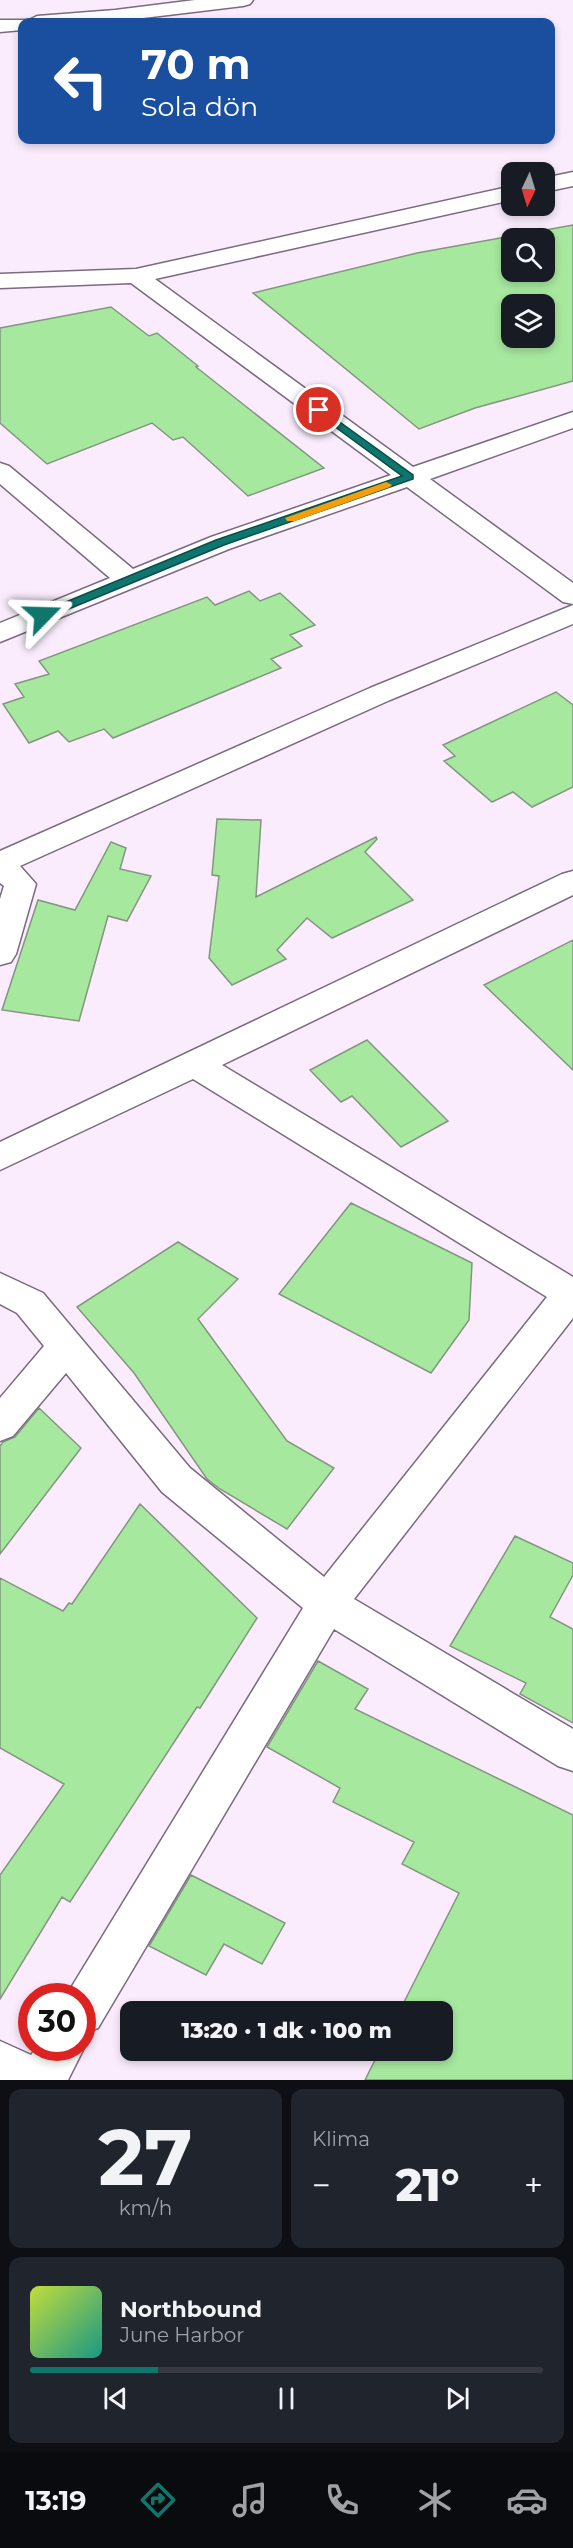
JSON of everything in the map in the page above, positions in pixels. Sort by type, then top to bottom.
[{"type":"street","points":[[89,18],[243,0]]},
{"type":"street","points":[[0,26],[18,24]]},
{"type":"street","points":[[555,183],[573,179]]},
{"type":"street","points":[[0,281],[136,276],[501,195]]},
{"type":"street","points":[[136,276],[573,596]]},
{"type":"street","points":[[0,633],[220,543],[573,420]]},
{"type":"street","points":[[0,471],[129,580]]},
{"type":"street","points":[[0,954],[20,884],[0,864],[380,694],[573,614]]},
{"type":"street","points":[[0,1157],[573,882]]},
{"type":"street","points":[[96,1989],[327,1604],[572,1293],[195,1064]]},
{"type":"street","points":[[0,1287],[30,1303],[176,1480],[327,1604],[573,1752]]},
{"type":"street","points":[[0,1425],[65,1347]]},
{"type":"street","points":[[42,2080],[54,2061]]},
{"type":"street","points":[[0,2064],[36,2080]]},
{"type":"building","points":[[573,225],[573,381],[475,408],[419,429],[253,293],[417,253],[501,238],[501,282],[555,282],[555,228]]},
{"type":"building","points":[[111,307],[149,336],[157,333],[198,366],[196,367],[324,468],[248,496],[183,437],[173,440],[152,423],[47,464],[0,423],[0,328]]},
{"type":"building","points":[[249,591],[260,601],[280,593],[315,625],[290,635],[302,646],[271,659],[281,668],[113,738],[104,729],[69,742],[58,731],[29,743],[3,704],[24,697],[15,684],[49,674],[39,661],[207,597],[215,605]]},
{"type":"building","points":[[556,692],[573,705],[573,787],[532,807],[513,792],[492,802],[444,761],[455,756],[443,745]]},
{"type":"building","points":[[217,819],[261,820],[256,897],[376,837],[377,839],[365,852],[413,900],[332,938],[307,918],[277,950],[286,959],[232,985],[209,958],[219,876],[212,875]]},
{"type":"building","points":[[111,842],[126,848],[120,869],[151,876],[127,921],[108,916],[79,1021],[2,1010],[38,900],[75,910]]},
{"type":"building","points":[[573,940],[573,1070],[484,985]]},
{"type":"building","points":[[367,1040],[448,1121],[401,1147],[352,1096],[341,1102],[310,1070]]},
{"type":"building","points":[[351,1203],[472,1263],[469,1320],[431,1373],[279,1294]]},
{"type":"building","points":[[178,1242],[238,1279],[198,1319],[287,1441],[334,1468],[287,1529],[207,1479],[134,1373],[77,1307]]},
{"type":"building","points":[[39,1408],[81,1448],[0,1554],[0,1446],[3,1442],[15,1437]]},
{"type":"building","points":[[140,1504],[257,1618],[200,1708],[197,1707],[70,1902],[62,1897],[0,1999],[0,1875],[64,1784],[0,1748],[0,1578],[63,1611],[69,1603],[72,1604]]},
{"type":"building","points":[[515,1536],[573,1563],[573,1575],[550,1617],[573,1629],[573,1723],[520,1694],[526,1683],[450,1646]]},
{"type":"building","points":[[318,1661],[368,1689],[355,1709],[573,1815],[573,2080],[365,2080],[374,2061],[453,2061],[453,2001],[405,2001],[459,1893],[402,1864],[414,1842],[333,1802],[340,1788],[267,1747]]},
{"type":"building","points":[[191,1875],[285,1923],[262,1964],[224,1944],[206,1975],[149,1946]]},
{"type":"slow traffic","points":[[291,518],[386,485]]},
{"type":"route","points":[[43,615],[220,543],[410,477],[319,410]]}]
